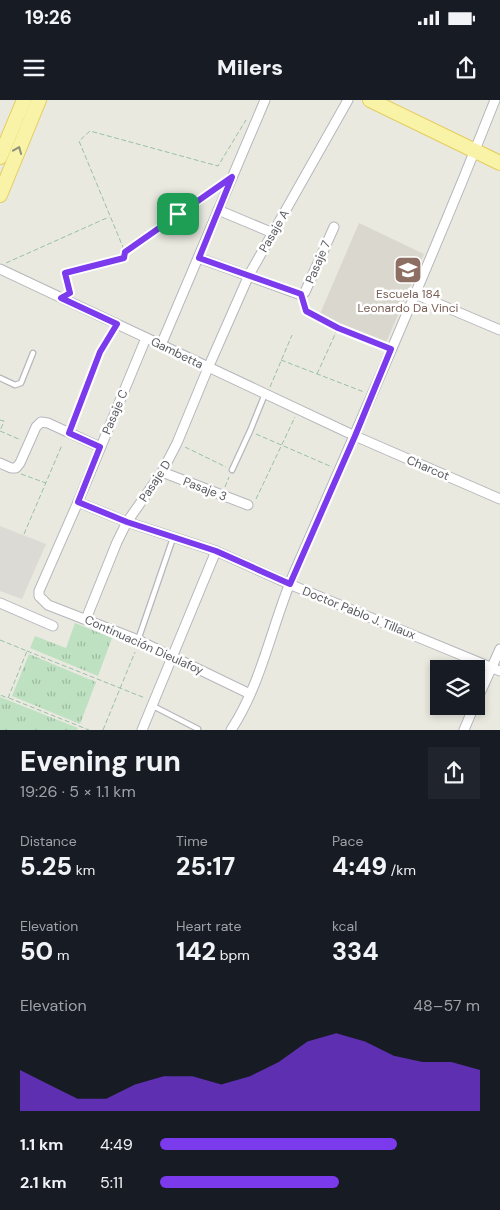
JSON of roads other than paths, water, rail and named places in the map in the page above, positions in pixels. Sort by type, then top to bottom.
[{"type":"main road","points":[[0,157],[24,100]]},
{"type":"main road","points":[[0,195],[39,100]]},
{"type":"main road","points":[[370,100],[500,163]]},
{"type":"street","points":[[161,345],[265,100]]},
{"type":"street","name":"Pasaje A","points":[[208,368],[249,275],[348,100]]},
{"type":"street","points":[[234,729],[250,694],[290,584],[355,436],[495,100]]},
{"type":"street","points":[[218,210],[273,233]]},
{"type":"street","name":"Pasaje 7","points":[[249,275],[301,294],[305,292],[334,226]]},
{"type":"street","points":[[199,258],[249,275]]},
{"type":"street","name":"Gambetta","points":[[3,266],[61,298],[355,436]]},
{"type":"street","points":[[415,294],[500,330]]},
{"type":"street","name":"Pasaje C","points":[[39,596],[39,591],[146,338]]},
{"type":"street","name":"Pasaje D","points":[[86,619],[117,542],[127,522],[162,472],[177,443],[208,368]]},
{"type":"street","points":[[0,463],[16,468],[36,426],[41,422],[48,423],[100,447]]},
{"type":"street","name":"Charcot","points":[[355,436],[500,499]]},
{"type":"street","name":"Pasaje 3","points":[[162,472],[248,505]]},
{"type":"street","name":"Doctor Pablo J. Tillaux","points":[[78,502],[127,522],[216,551],[290,584],[496,669]]},
{"type":"street","points":[[142,730],[149,702],[173,656],[216,551]]},
{"type":"street","name":"Continuación Dieulafoy","points":[[39,596],[48,605],[138,640],[250,694]]},
{"type":"street","points":[[0,603],[53,626]]},
{"type":"street","points":[[485,687],[496,669],[500,649]]},
{"type":"street","points":[[464,730],[470,715]]},
{"type":"lane","points":[[0,378],[14,385],[21,383],[33,353]]},
{"type":"lane","points":[[232,470],[266,394]]},
{"type":"lane","points":[[138,640],[173,538]]},
{"type":"lane","points":[[149,702],[198,729]]},
{"type":"place","name":"Escuela 184 Leonardo Da Vinci","points":[[408,270]]}]
